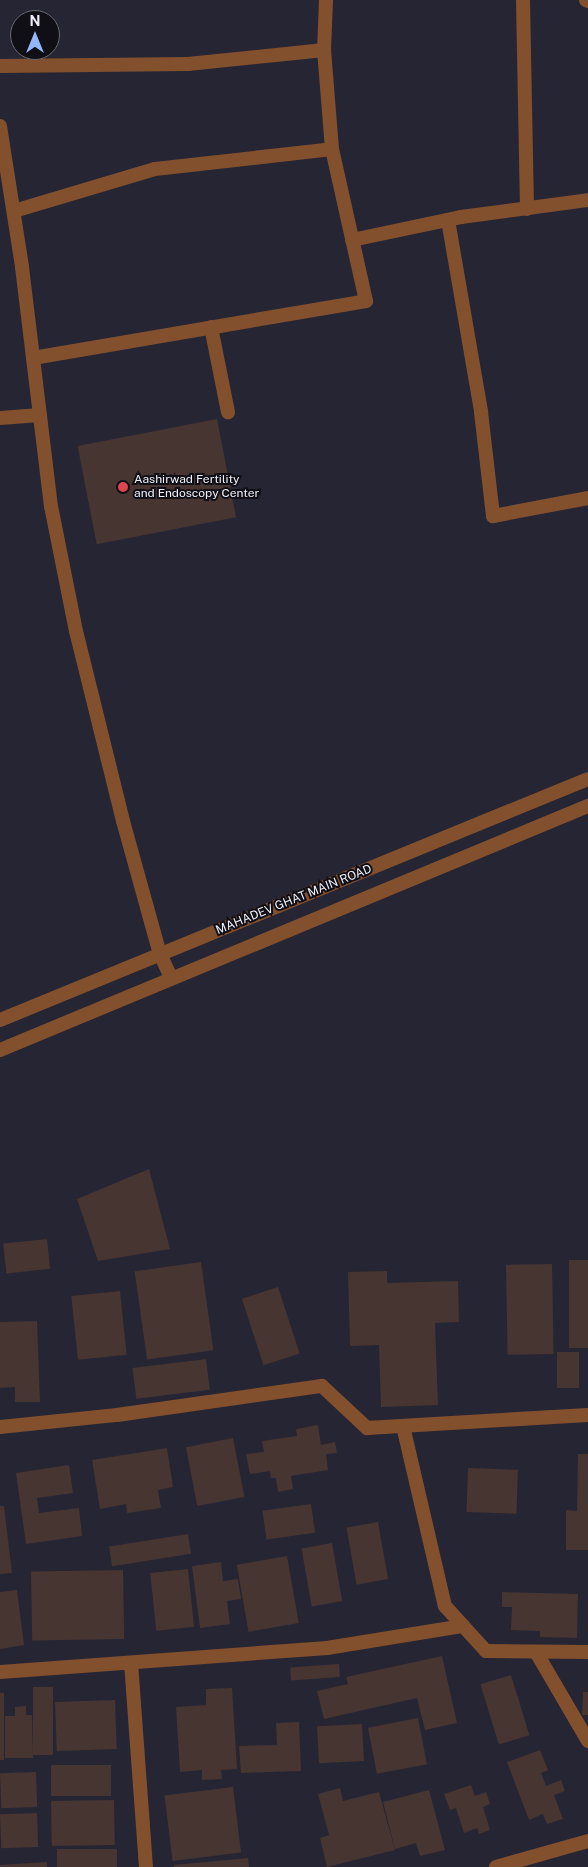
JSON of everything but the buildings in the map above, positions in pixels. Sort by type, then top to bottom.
[{"type":"street","points":[[33,358],[366,301],[332,149],[324,50],[326,0]]},
{"type":"street","points":[[524,0],[527,209]]},
{"type":"street","points":[[0,66],[188,64],[324,50]]},
{"type":"street","points":[[0,126],[14,211],[51,506],[76,631],[160,954],[170,978]]},
{"type":"street","points":[[14,211],[155,168],[332,149]]},
{"type":"street","points":[[352,240],[448,220],[588,200]]},
{"type":"street","points":[[448,220],[482,412],[493,516],[588,498]]},
{"type":"street","points":[[211,327],[228,412]]},
{"type":"street","points":[[0,418],[40,415]]},
{"type":"street","name":"MAHADEV GHAT MAIN ROAD","points":[[0,1020],[588,779]]},
{"type":"street","points":[[0,1050],[588,806]]},
{"type":"street","points":[[0,1427],[117,1415],[322,1386],[367,1428],[588,1415]]},
{"type":"street","points":[[403,1426],[445,1606],[486,1651],[588,1652]]},
{"type":"street","points":[[0,1672],[327,1648],[463,1626]]},
{"type":"street","points":[[536,1652],[588,1741]]},
{"type":"street","points":[[131,1663],[146,1867]]},
{"type":"street","points":[[496,1867],[588,1841]]},
{"type":"place","name":"Aashirwad Fertility and Endoscopy Center","points":[[123,487]]}]
